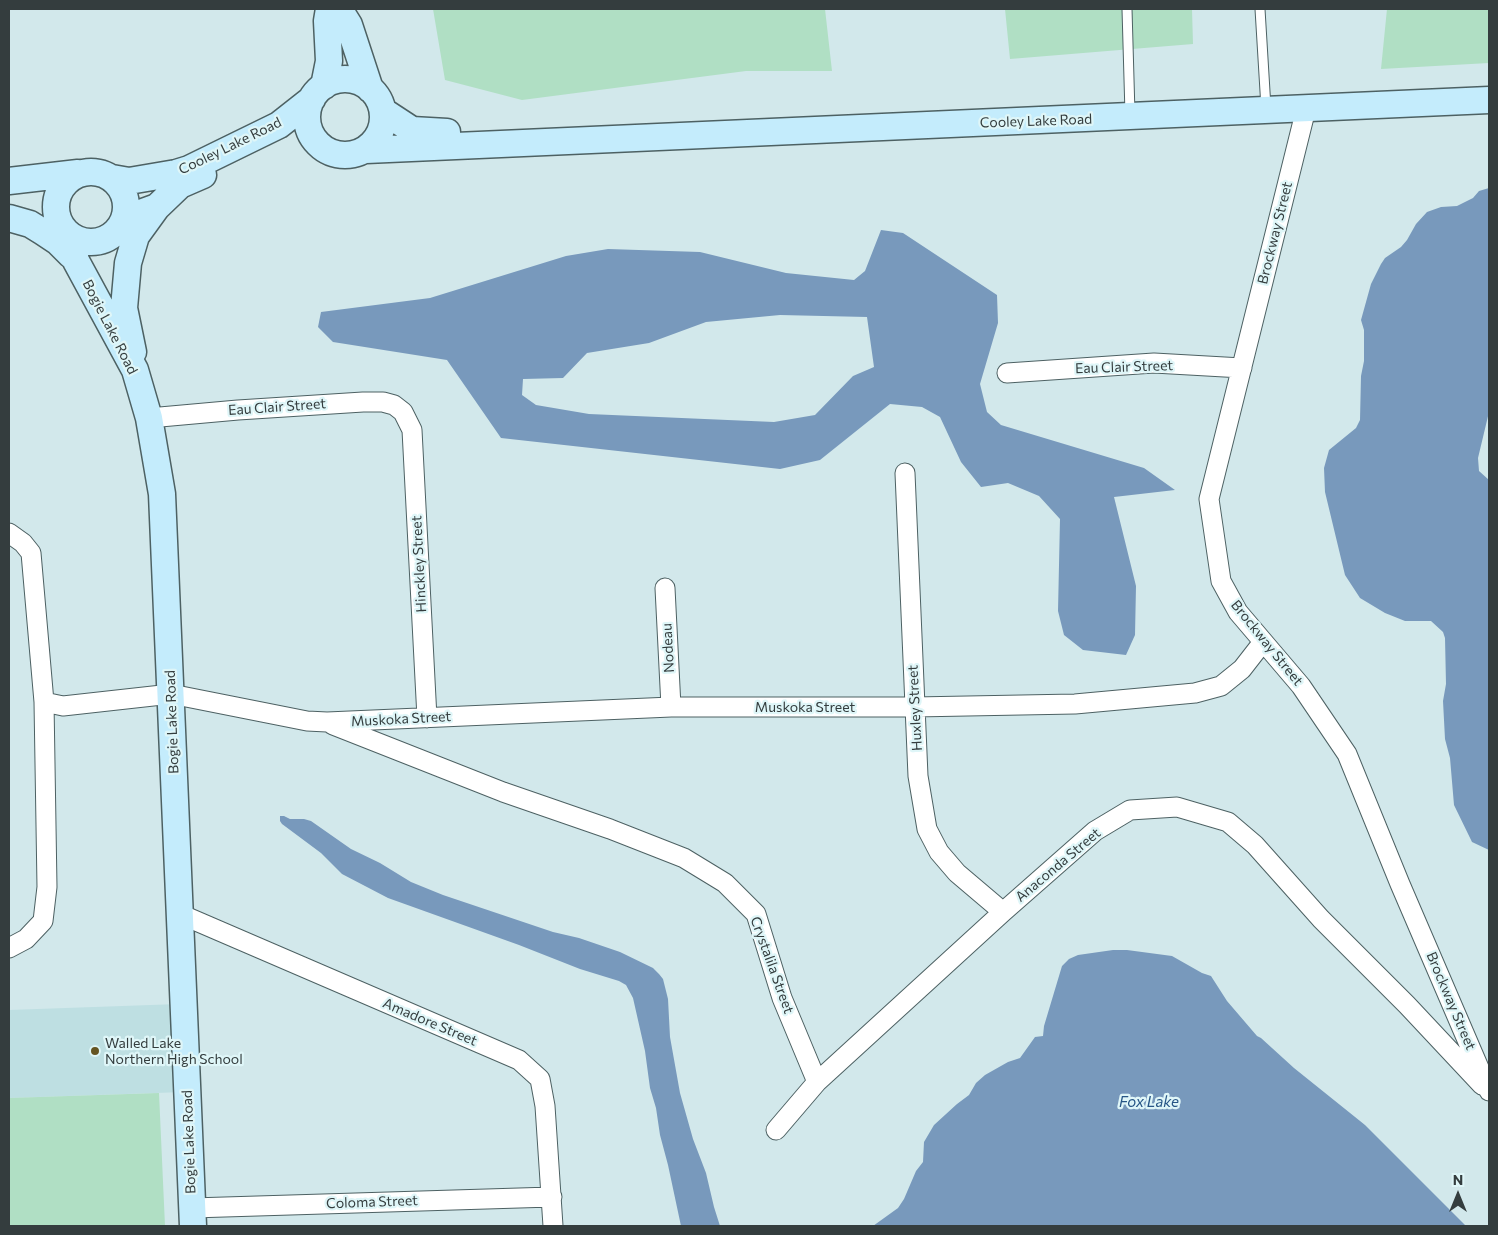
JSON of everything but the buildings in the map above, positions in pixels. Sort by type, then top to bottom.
[{"type":"street","points":[[329,9],[327,21],[330,60],[318,92],[307,110],[307,122],[310,134],[318,144],[328,152],[340,156],[354,155],[366,150],[376,142],[382,130],[384,118],[350,25],[339,9]]},
{"type":"street","points":[[318,92],[330,82],[348,79],[360,82],[377,100]]},
{"type":"street","name":"Cooley Lake Road","points":[[112,178],[129,181],[189,169],[279,125],[318,92]]},
{"type":"street","name":"Cooley Lake Road","points":[[377,100],[412,130],[582,140]]},
{"type":"street","name":"Cooley Lake Road","points":[[366,150],[1489,100]]},
{"type":"street","name":"Brockway Street","points":[[1306,109],[1209,499],[1221,581],[1238,612],[1301,686],[1347,754],[1489,1092]]},
{"type":"street","name":"Cooley Lake Road","points":[[121,224],[157,207],[180,185],[285,138],[301,137],[318,144]]},
{"type":"street","points":[[9,181],[90,171],[102,173],[112,178],[120,186],[127,208],[121,224],[110,237],[90,242],[80,241],[68,234],[48,217],[25,203],[9,199]]},
{"type":"street","points":[[68,234],[58,222],[55,210],[56,199],[60,188],[68,179],[78,173]]},
{"type":"street","points":[[135,370],[131,336],[124,308],[128,264],[136,236],[157,207]]},
{"type":"street","points":[[9,218],[30,224],[43,232],[58,242],[76,261]]},
{"type":"street","name":"Bogie Lake Road","points":[[121,224],[113,250],[111,271],[115,288],[124,308]]},
{"type":"street","name":"Bogie Lake Road","points":[[68,234],[76,261],[135,370],[149,418],[162,494],[193,1217]]},
{"type":"street","name":"Eau Clair Street","points":[[1007,373],[1154,363],[1242,368]]},
{"type":"street","name":"Eau Clair Street","points":[[149,418],[362,402],[383,402],[403,412]]},
{"type":"street","name":"Hinckley Street","points":[[403,412],[412,430],[427,718]]},
{"type":"street","name":"Huxley Street","points":[[905,473],[918,776],[927,829],[939,852],[957,873],[1003,912]]},
{"type":"street","points":[[9,533],[23,543],[31,553],[44,702],[47,887],[43,921],[26,939],[9,948]]},
{"type":"street","name":"Nodeau","points":[[665,588],[671,707]]},
{"type":"street","name":"Muskoka Street","points":[[44,702],[63,706],[171,694],[307,721],[327,722],[671,707],[914,707],[1074,704],[1195,693],[1221,686],[1242,669],[1263,642]]},
{"type":"street","name":"Muskoka Street","points":[[327,722],[503,792],[646,843]]},
{"type":"street","name":"Anaconda Street","points":[[776,1130],[817,1082],[1003,912],[1095,831],[1130,810],[1178,807],[1228,822],[1255,845],[1321,919],[1407,1005],[1489,1092]]},
{"type":"street","name":"Crystalila Street","points":[[646,843],[684,858],[726,883],[756,914],[782,998],[817,1082]]},
{"type":"street","name":"Amadore Street","points":[[180,914],[518,1060],[540,1079],[545,1106],[554,1226]]},
{"type":"street","name":"Coloma Street","points":[[193,1217],[552,1197]]},
{"type":"lane","points":[[1127,9],[1130,117]]},
{"type":"lane","points":[[1260,9],[1266,111]]},
{"type":"shaded area","name":"Walled Lake Northern High School","points":[[179,1004],[184,1092],[9,1098],[9,1010]]},
{"type":"green space","points":[[433,9],[825,9],[832,71],[746,71],[522,100],[445,80]]},
{"type":"green space","points":[[1005,9],[1192,9],[1193,44],[1010,59]]},
{"type":"green space","points":[[1387,9],[1489,9],[1489,63],[1381,69]]},
{"type":"green space","points":[[159,1093],[165,1226],[9,1226],[9,1098]]},
{"type":"water","points":[[1489,188],[1489,412],[1478,458],[1479,471],[1489,480],[1489,850],[1472,842],[1454,805],[1450,758],[1445,739],[1443,701],[1446,684],[1445,638],[1443,632],[1431,621],[1405,621],[1385,613],[1360,598],[1345,575],[1325,492],[1324,468],[1329,450],[1356,428],[1360,420],[1361,376],[1364,361],[1364,330],[1361,320],[1371,284],[1381,264],[1385,258],[1401,247],[1416,224],[1427,212],[1441,207],[1457,206],[1473,198],[1479,191]]},
{"type":"water","points":[[881,230],[903,233],[997,295],[998,323],[980,384],[987,412],[1001,425],[1144,468],[1175,490],[1114,497],[1136,586],[1135,635],[1126,655],[1083,650],[1064,635],[1058,611],[1060,519],[1039,496],[1008,483],[981,487],[961,462],[940,417],[922,407],[890,404],[820,460],[780,469],[501,438],[447,360],[333,342],[318,327],[321,312],[430,298],[566,256],[608,249],[700,252],[786,273],[854,280],[865,271]],"holes":[[[780,315],[867,317],[874,367],[853,376],[815,415],[774,422],[589,414],[536,405],[522,395],[523,379],[563,378],[587,353],[649,343],[706,322]]]},
{"type":"water","points":[[280,816],[311,821],[351,849],[380,863],[411,882],[443,895],[553,932],[579,938],[620,952],[653,968],[663,979],[668,999],[670,1037],[680,1093],[693,1139],[706,1173],[720,1226],[681,1226],[650,1088],[645,1051],[633,998],[626,985],[388,898],[342,874],[321,853],[282,824]]},
{"type":"water","name":"Fox Lake","points":[[1113,950],[1172,956],[1211,976],[1227,1001],[1257,1036],[1365,1125],[1466,1226],[873,1226],[898,1208],[904,1199],[916,1171],[923,1162],[924,1142],[934,1125],[969,1095],[976,1083],[985,1075],[1008,1062],[1020,1058],[1035,1037],[1043,1036],[1044,1026],[1062,966],[1069,959],[1078,955]]},
{"type":"place","name":"Walled Lake Northern High School","points":[[95,1051]]}]
